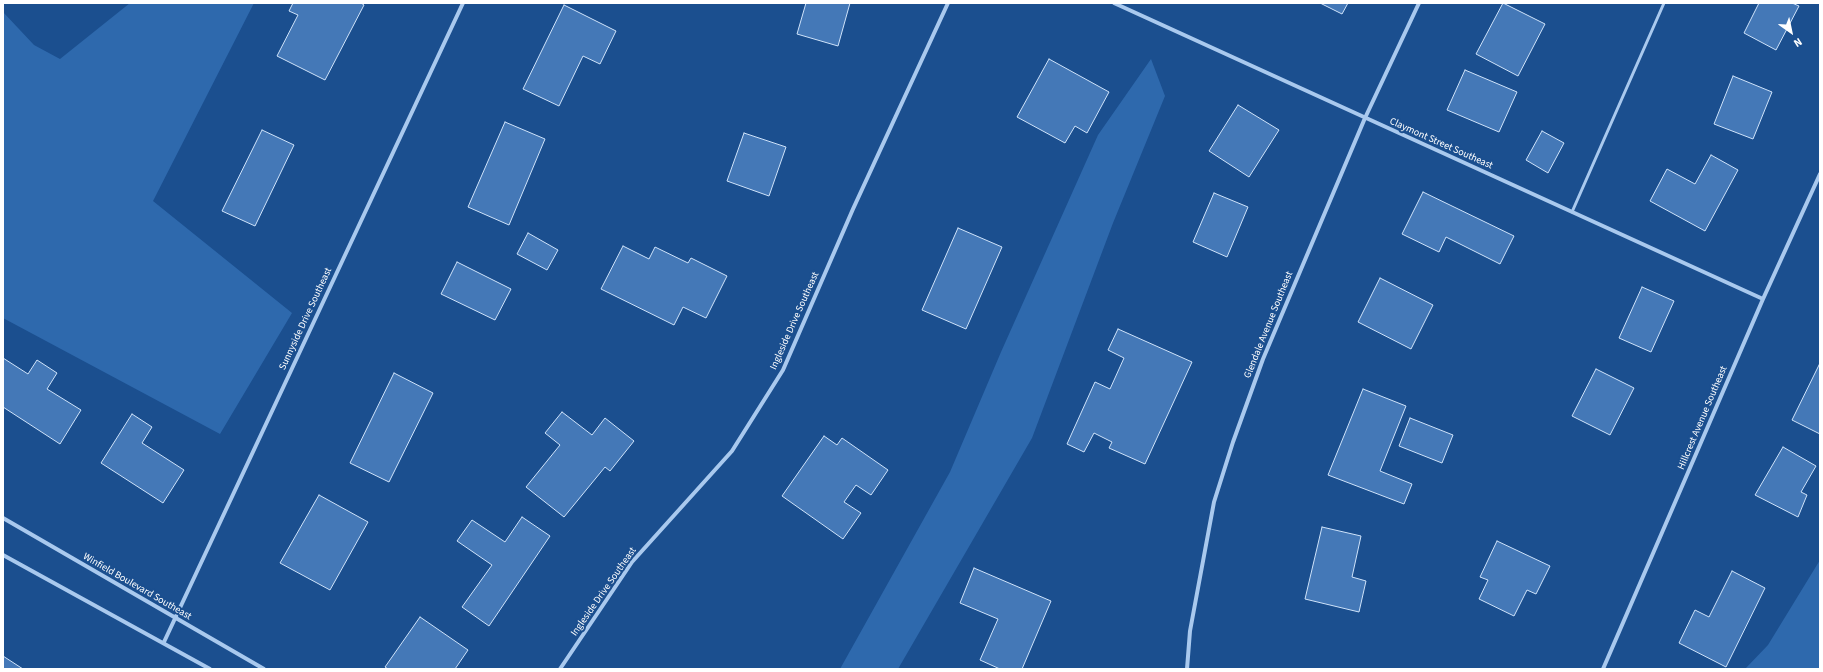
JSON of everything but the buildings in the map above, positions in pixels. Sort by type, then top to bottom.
[{"type":"street","name":"Sunnyside Drive Southeast","points":[[164,642],[463,3]]},
{"type":"street","name":"Ingleside Drive Southeast","points":[[560,669],[632,562],[732,451],[783,370],[853,209],[948,3]]},
{"type":"street","name":"Claymont Street Southeast","points":[[1114,3],[1763,299]]},
{"type":"street","name":"Glendale Avenue Southeast","points":[[1186,669],[1190,631],[1214,502],[1262,359],[1365,118],[1419,3]]},
{"type":"street","name":"Hillcrest Avenue Southeast","points":[[1603,669],[1763,299],[1820,174]]},
{"type":"street","name":"Winfield Boulevard Southeast","points":[[3,518],[264,669]]},
{"type":"street","points":[[3,555],[164,642],[210,669]]},
{"type":"lane","points":[[1572,212],[1664,3]]},
{"type":"shaded area","points":[[130,3],[254,3],[153,201],[292,313],[220,434],[3,318],[3,12],[34,45],[60,59]]},
{"type":"shaded area","points":[[1151,59],[1165,96],[1113,223],[1032,438],[898,669],[840,669],[950,472],[1001,352],[1098,135]]},
{"type":"shaded area","points":[[1820,560],[1820,669],[1745,669],[1768,645]]}]
